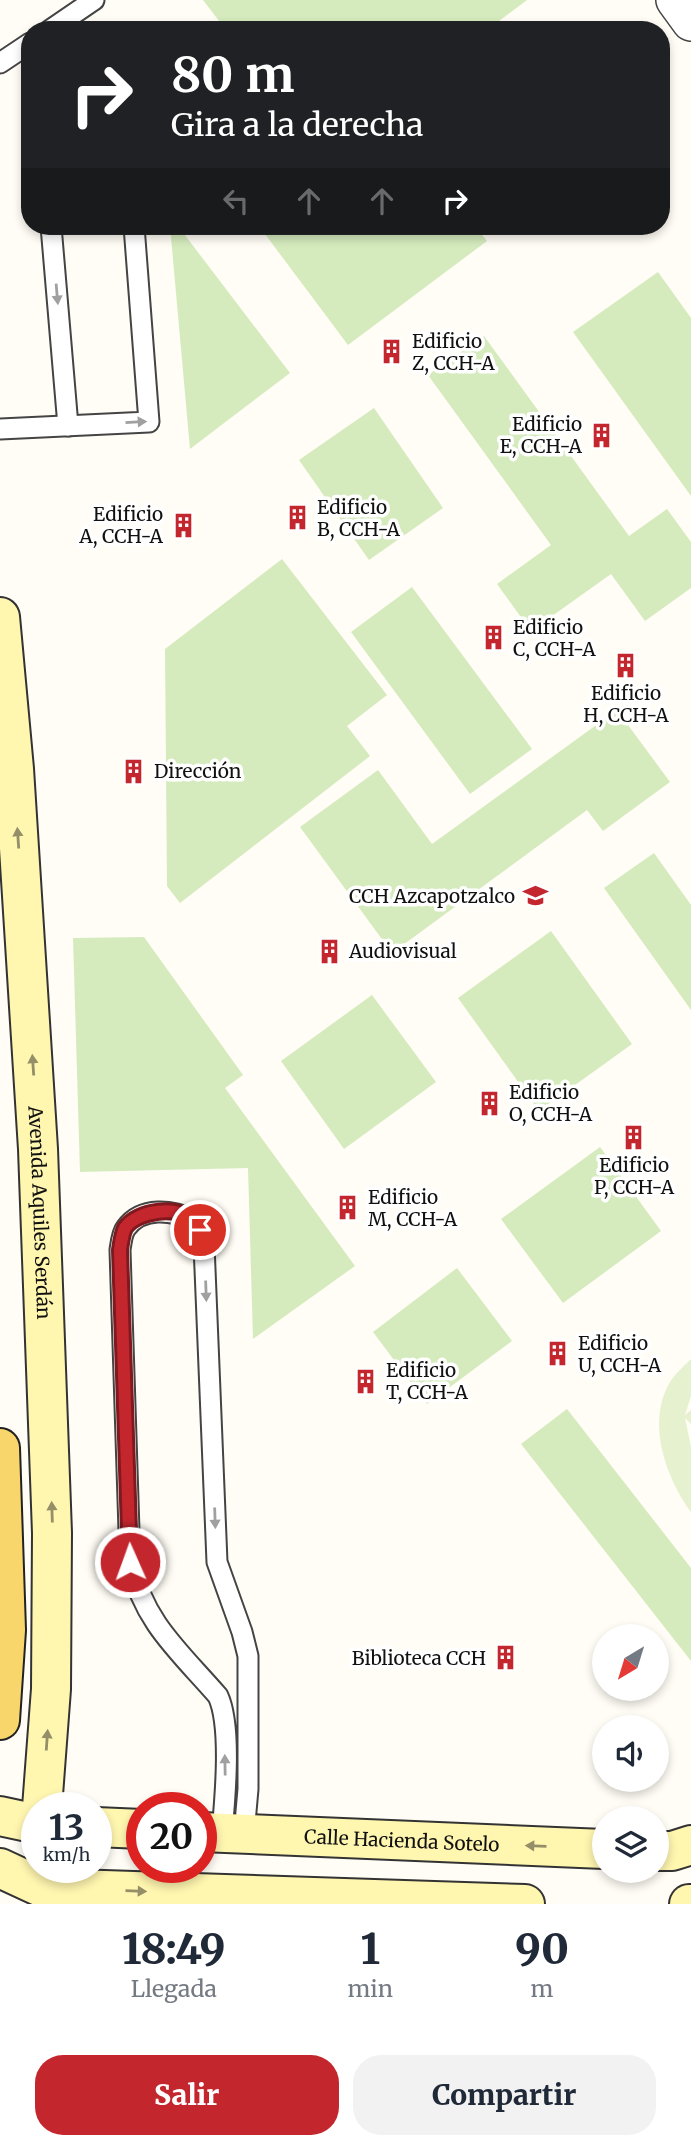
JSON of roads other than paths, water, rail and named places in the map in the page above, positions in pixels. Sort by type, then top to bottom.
[{"type":"main road","points":[[0,1448],[6,1630],[0,1720]]},
{"type":"street","points":[[675,0],[691,22]]},
{"type":"street","name":"Avenida Aquiles Serdán","points":[[0,617],[14,769],[38,1149],[51,1492],[51,1689],[43,1792]]},
{"type":"street","points":[[0,1816],[21,1821]]},
{"type":"street","name":"Calle Hacienda Sotelo","points":[[222,1833],[592,1848]]},
{"type":"street","points":[[669,1851],[691,1845]]},
{"type":"street","points":[[0,1868],[42,1886],[347,1900],[525,1904]]},
{"type":"lane","points":[[63,21],[94,0]]},
{"type":"lane","points":[[0,63],[21,49]]},
{"type":"lane","points":[[52,235],[68,426]]},
{"type":"lane","points":[[0,429],[149,422],[135,235]]},
{"type":"lane","points":[[156,1211],[180,1213],[194,1220],[204,1245],[217,1562],[248,1656],[248,1789],[222,1833],[226,1788],[224,1710],[218,1696],[158,1629],[135,1585],[130,1562],[120,1250],[125,1229],[140,1215],[156,1211]]},
{"type":"place","name":"Edificio Z, CCH-A","points":[[392,352]]},
{"type":"place","name":"Edificio E, CCH-A","points":[[602,435]]},
{"type":"place","name":"Edificio B, CCH-A","points":[[297,518]]},
{"type":"place","name":"Edificio A, CCH-A","points":[[183,525]]},
{"type":"place","name":"Edificio C, CCH-A","points":[[493,638]]},
{"type":"place","name":"Edificio H, CCH-A","points":[[626,665]]},
{"type":"place","name":"Dirección","points":[[134,771]]},
{"type":"place","name":"CCH Azcapotzalco","points":[[535,896]]},
{"type":"place","name":"Audiovisual","points":[[329,951]]},
{"type":"place","name":"Edificio O, CCH-A","points":[[489,1103]]},
{"type":"place","name":"Edificio P, CCH-A","points":[[634,1137]]},
{"type":"place","name":"Edificio M, CCH-A","points":[[348,1208]]},
{"type":"place","name":"Edificio U, CCH-A","points":[[558,1354]]},
{"type":"place","name":"Edificio T, CCH-A","points":[[366,1381]]},
{"type":"place","name":"Biblioteca CCH","points":[[506,1658]]}]
